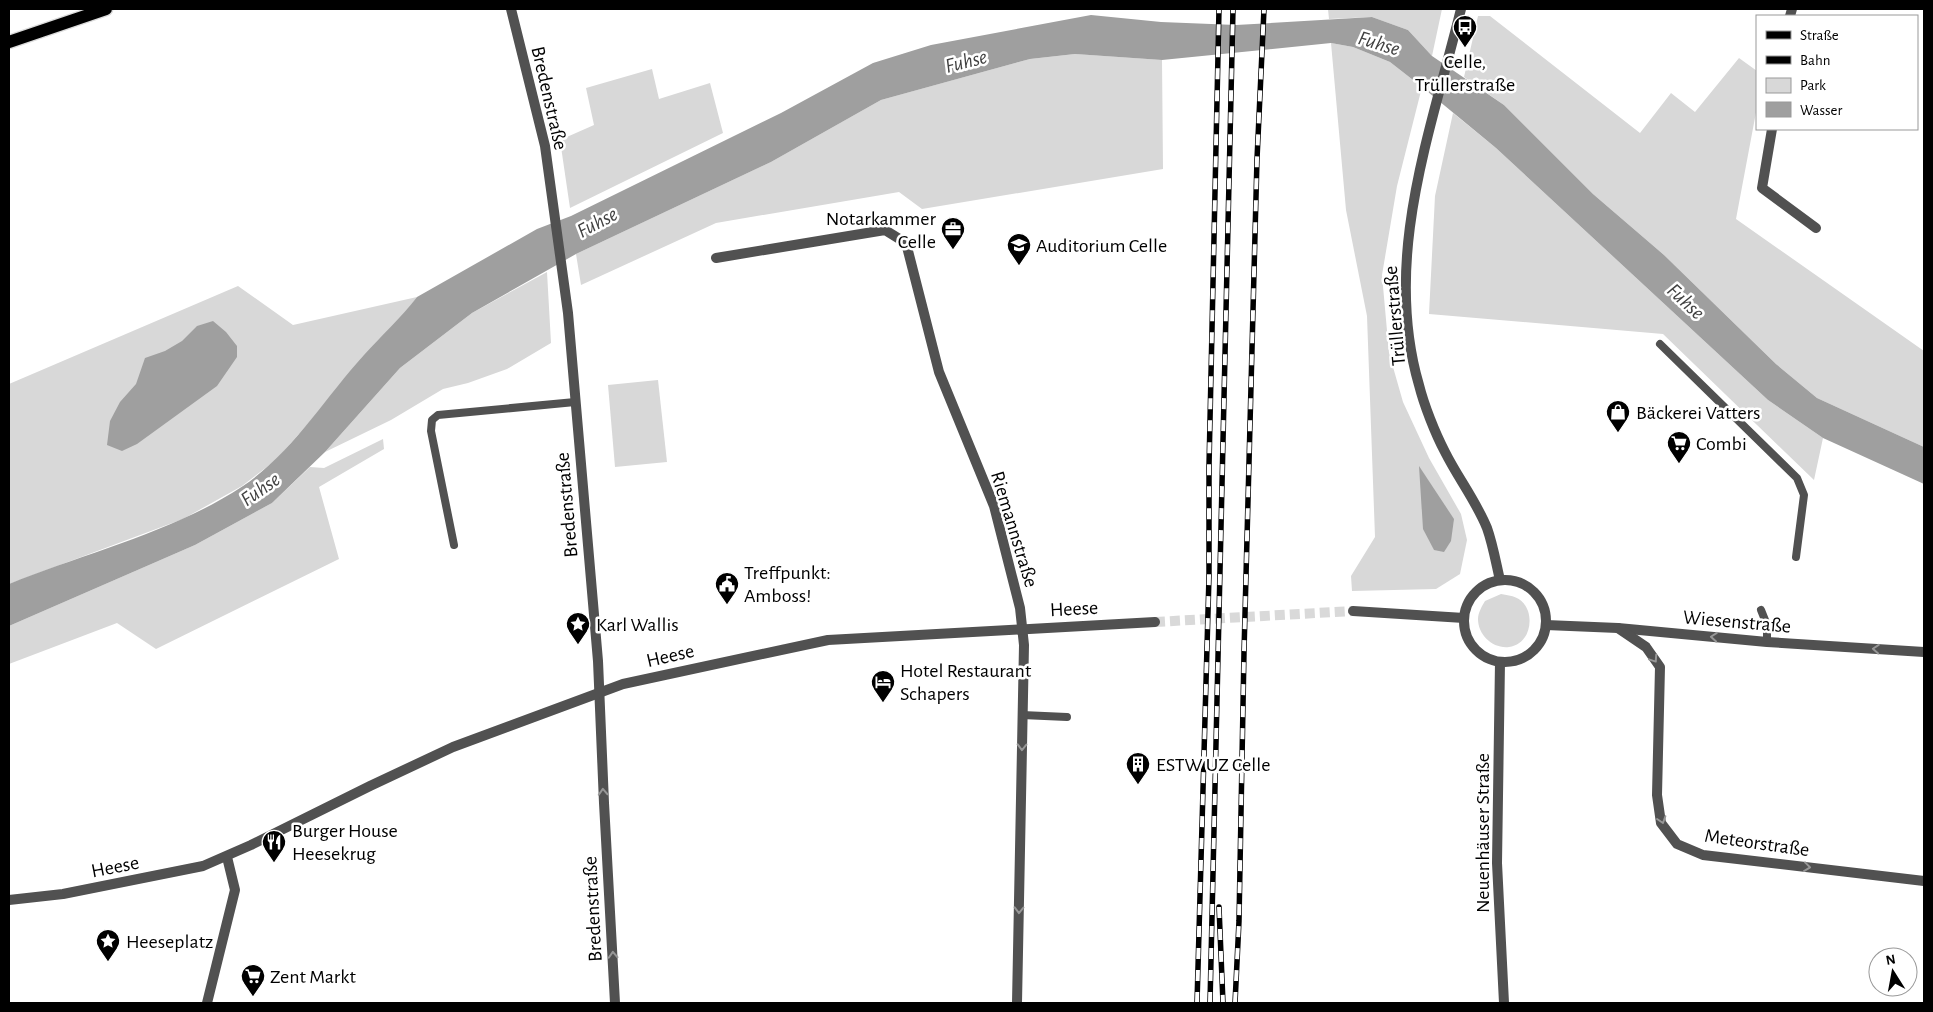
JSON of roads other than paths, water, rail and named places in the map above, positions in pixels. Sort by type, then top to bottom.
[{"type":"main road","points":[[9,42],[106,9]]},
{"type":"street","name":"Bredenstraße","points":[[511,9],[544,146],[564,288],[598,662],[615,1003]]},
{"type":"street","name":"Trüllerstraße","points":[[1461,9],[1422,160],[1406,256],[1405,292],[1413,358],[1419,385],[1444,451],[1487,528],[1500,580]]},
{"type":"street","points":[[1772,130],[1762,188],[1816,228]]},
{"type":"street","name":"Riemannstraße","points":[[716,258],[885,230],[906,243],[939,372],[994,506],[1020,608],[1024,645],[1017,1003]]},
{"type":"street","points":[[1500,580],[1512,580],[1524,584],[1534,591],[1542,601],[1546,613],[1543,638],[1536,649],[1526,657],[1513,661],[1500,662],[1478,652],[1470,642],[1465,630],[1464,618],[1467,604],[1475,592],[1486,584],[1500,580]]},
{"type":"street","points":[[1353,611],[1464,618]]},
{"type":"street","name":"Heese","points":[[9,900],[63,894],[203,866],[227,857],[370,786],[453,748],[598,692],[632,682],[828,640],[1155,622]]},
{"type":"street","name":"Wiesenstraße","points":[[1546,625],[1618,628],[1767,642],[1924,652]]},
{"type":"street","name":"Meteorstraße","points":[[1618,628],[1646,648],[1660,667],[1657,795],[1661,823],[1677,844],[1703,855],[1924,881]]},
{"type":"street","name":"Neuenhäuser Straße","points":[[1500,662],[1497,863],[1504,1003]]},
{"type":"street","points":[[207,1003],[235,890],[227,857]]},
{"type":"lane","points":[[1660,344],[1797,478],[1804,495],[1796,557]]},
{"type":"lane","points":[[454,545],[431,431],[432,420],[438,415],[575,402]]},
{"type":"lane","points":[[1761,610],[1767,625],[1767,642]]},
{"type":"lane","points":[[1022,715],[1067,717]]},
{"type":"water","name":"Fuhse","points":[[1091,15],[1161,22],[1236,25],[1372,17],[1408,30],[1432,56],[1504,105],[1593,194],[1664,255],[1776,364],[1817,398],[1924,447],[1924,484],[1823,438],[1768,400],[1496,148],[1390,62],[1353,47],[1331,43],[1162,60],[1075,54],[1030,59],[881,100],[771,162],[576,254],[472,313],[400,368],[325,452],[272,503],[195,545],[9,626],[9,584],[159,529],[216,502],[243,486],[261,473],[292,442],[349,372],[417,297],[537,229],[571,216],[781,113],[873,63],[931,45]]},
{"type":"water","points":[[213,321],[226,332],[237,346],[237,357],[217,386],[137,444],[122,451],[107,445],[110,421],[120,402],[136,384],[145,358],[165,351],[182,341],[197,326]]},
{"type":"water","points":[[1419,466],[1454,519],[1451,541],[1444,552],[1434,550],[1423,529]]},
{"type":"tunnel","points":[[1155,622],[1353,611]]},
{"type":"railway","points":[[1197,1003],[1209,576],[1209,466],[1219,9]]},
{"type":"railway","points":[[1210,1003],[1233,9]]},
{"type":"railway","points":[[1235,1003],[1239,921],[1257,159],[1264,9]]},
{"type":"railway","points":[[1219,907],[1223,1003]]},
{"type":"place","name":"Celle, Trüllerstraße","points":[[1465,48]]},
{"type":"place","name":"Notarkammer Celle","points":[[953,250]]},
{"type":"place","name":"Auditorium Celle","points":[[1019,266]]},
{"type":"place","name":"Bäckerei Vatters","points":[[1618,433]]},
{"type":"place","name":"Combi","points":[[1679,464]]},
{"type":"place","name":"Treffpunkt: Amboss!","points":[[727,605]]},
{"type":"place","name":"Karl Wallis","points":[[578,645]]},
{"type":"place","name":"Hotel Restaurant Schapers","points":[[883,703]]},
{"type":"place","name":"ESTW UZ Celle","points":[[1138,785]]},
{"type":"place","name":"Burger House Heesekrug","points":[[274,863]]},
{"type":"place","name":"Heeseplatz","points":[[108,962]]},
{"type":"place","name":"Zent Markt","points":[[253,997]]}]
